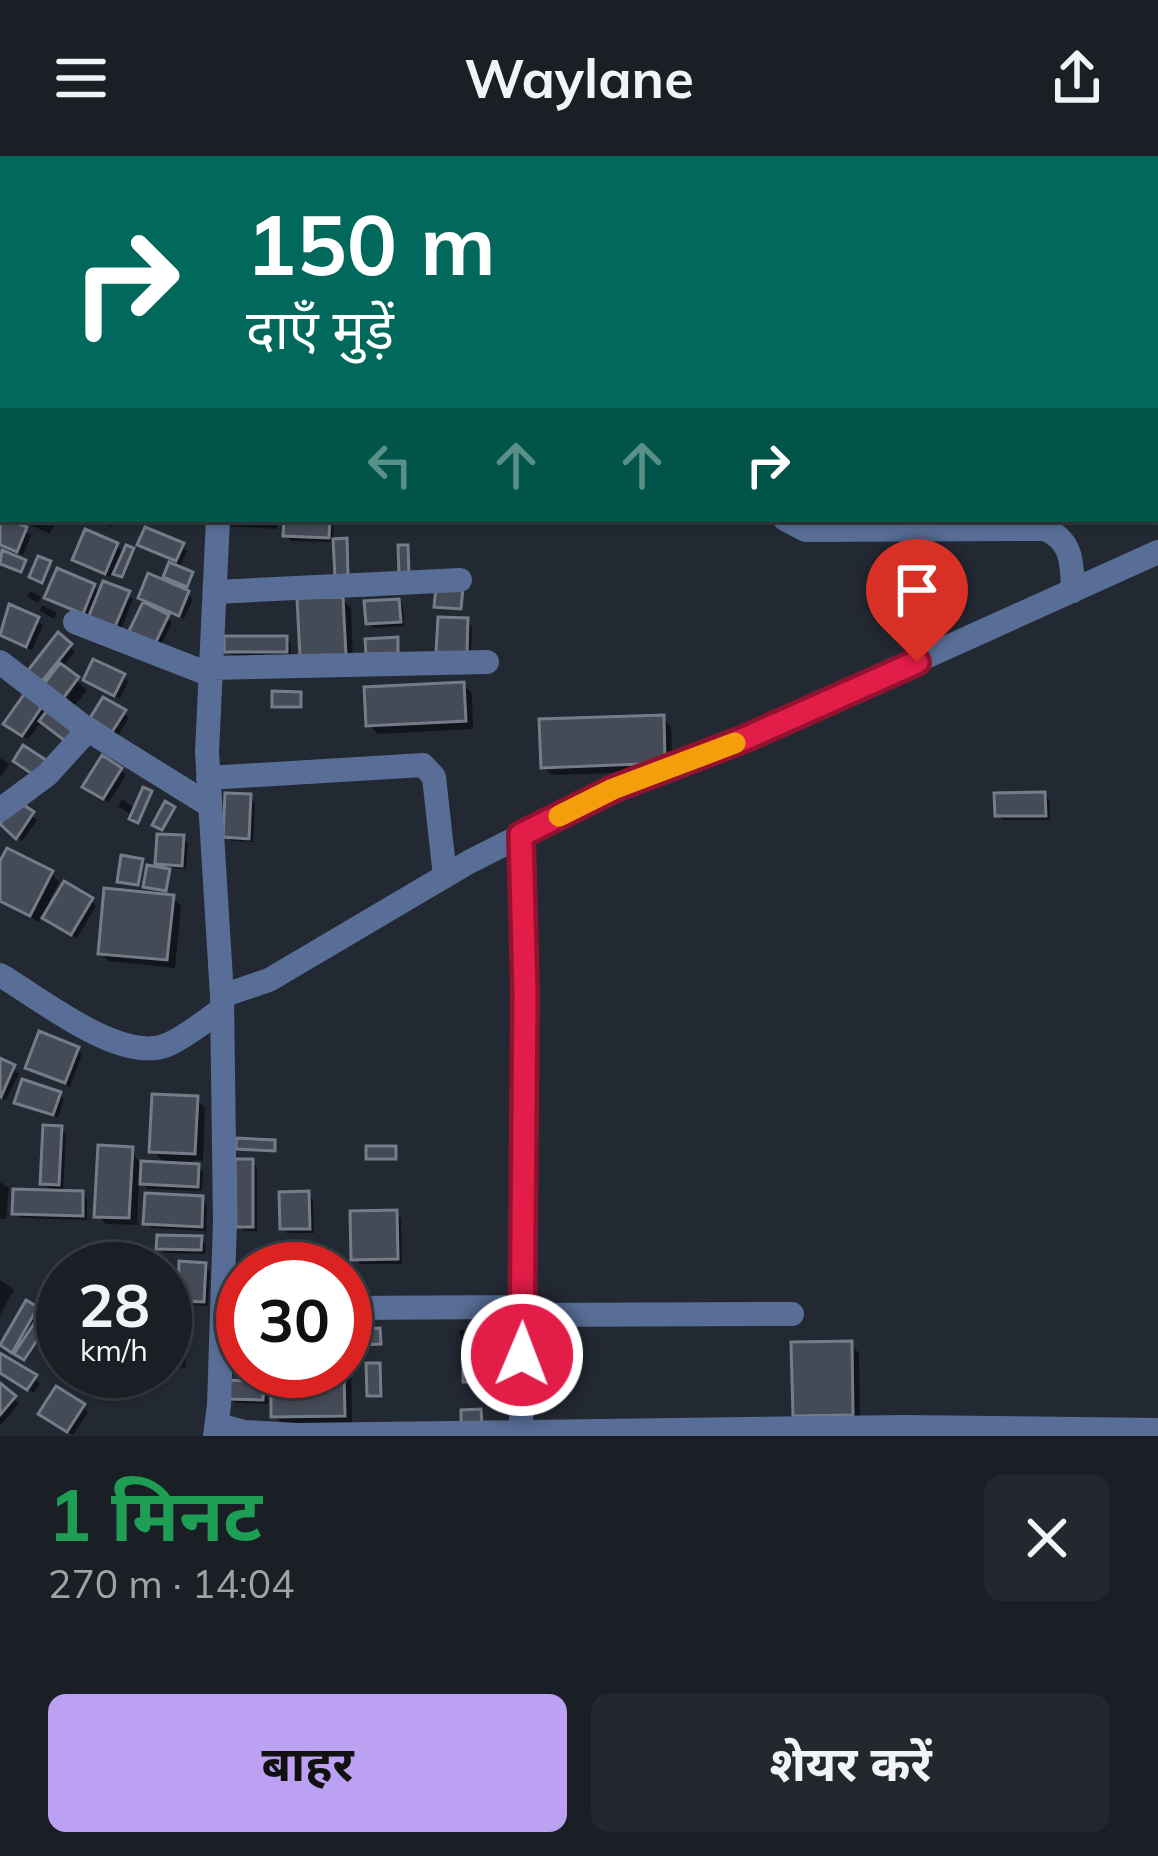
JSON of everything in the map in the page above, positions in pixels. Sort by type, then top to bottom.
[{"type":"street","points":[[218,522],[208,778],[231,1242]]},
{"type":"street","points":[[790,522],[806,530],[1046,529],[1063,539],[1069,550],[1073,591]]},
{"type":"street","points":[[0,975],[87,1027],[139,1049],[168,1044],[222,1003],[445,876],[613,789],[744,739],[1158,552]]},
{"type":"street","points":[[215,592],[460,580]]},
{"type":"street","points":[[75,622],[211,672],[487,662]]},
{"type":"street","points":[[0,662],[88,730],[209,805]]},
{"type":"street","points":[[0,811],[47,776],[88,730]]},
{"type":"street","points":[[208,778],[423,765],[434,777],[445,876]]},
{"type":"street","points":[[521,835],[523,1311],[533,1434]]},
{"type":"street","points":[[372,1308],[792,1315]]},
{"type":"street","points":[[221,1398],[216,1431],[296,1435],[880,1427],[1158,1430]]},
{"type":"building","points":[[0,522],[27,527],[17,552],[0,545]]},
{"type":"building","points":[[284,522],[330,522],[329,538],[283,536]]},
{"type":"building","points":[[145,527],[184,543],[176,561],[137,545]]},
{"type":"building","points":[[85,529],[118,543],[105,574],[72,560]]},
{"type":"building","points":[[347,538],[348,576],[335,577],[333,539]]},
{"type":"building","points":[[126,545],[134,548],[122,577],[113,574]]},
{"type":"building","points":[[398,545],[408,545],[409,575],[399,576]]},
{"type":"building","points":[[2,550],[26,560],[21,572],[0,564]]},
{"type":"building","points":[[38,556],[51,561],[42,583],[29,577]]},
{"type":"building","points":[[169,562],[193,572],[187,587],[163,577]]},
{"type":"building","points":[[57,568],[95,584],[83,614],[44,598]]},
{"type":"building","points":[[148,573],[189,591],[179,616],[138,598]]},
{"type":"building","points":[[103,581],[130,591],[114,629],[88,618]]},
{"type":"building","points":[[436,586],[463,588],[461,609],[434,607]]},
{"type":"building","points":[[343,597],[346,656],[300,657],[297,598]]},
{"type":"building","points":[[399,599],[401,622],[366,624],[364,601]]},
{"type":"building","points":[[143,602],[169,615],[152,650],[126,637]]},
{"type":"building","points":[[9,604],[39,617],[26,647],[0,635]]},
{"type":"building","points":[[438,617],[468,618],[467,654],[436,652]]},
{"type":"building","points":[[58,632],[72,644],[40,684],[26,673]]},
{"type":"building","points":[[224,636],[287,636],[287,652],[224,652]]},
{"type":"building","points":[[398,637],[398,653],[366,654],[365,639]]},
{"type":"building","points":[[93,659],[125,674],[114,696],[83,680]]},
{"type":"building","points":[[60,663],[79,677],[59,704],[40,689]]},
{"type":"building","points":[[464,682],[466,721],[366,726],[364,687]]},
{"type":"building","points":[[272,691],[301,692],[301,707],[272,707]]},
{"type":"building","points":[[25,693],[43,705],[22,736],[3,724]]},
{"type":"building","points":[[103,697],[126,710],[112,732],[90,718]]},
{"type":"building","points":[[49,708],[79,731],[69,744],[39,721]]},
{"type":"building","points":[[664,715],[665,763],[541,768],[539,719]]},
{"type":"building","points":[[23,745],[49,762],[38,778],[13,761]]},
{"type":"building","points":[[102,755],[122,768],[103,799],[82,787]]},
{"type":"building","points":[[143,787],[152,791],[138,823],[129,819]]},
{"type":"building","points":[[1045,792],[1046,816],[995,816],[994,793]]},
{"type":"building","points":[[225,793],[251,794],[249,839],[223,837]]},
{"type":"building","points":[[17,800],[34,812],[16,839],[0,824]]},
{"type":"building","points":[[165,801],[175,807],[162,830],[152,825]]},
{"type":"building","points":[[157,834],[184,835],[182,866],[155,864]]},
{"type":"building","points":[[7,848],[53,871],[30,916],[0,901],[0,861]]},
{"type":"building","points":[[121,855],[143,859],[138,885],[117,882]]},
{"type":"building","points":[[147,865],[170,869],[166,891],[143,887]]},
{"type":"building","points":[[64,881],[93,898],[71,935],[42,918]]},
{"type":"building","points":[[104,888],[174,895],[167,960],[98,954]]},
{"type":"building","points":[[39,1031],[79,1047],[65,1083],[25,1068]]},
{"type":"building","points":[[0,1058],[15,1065],[1,1097],[0,1096]]},
{"type":"building","points":[[22,1079],[61,1092],[53,1115],[14,1103]]},
{"type":"building","points":[[152,1094],[198,1096],[195,1154],[149,1152]]},
{"type":"building","points":[[43,1125],[62,1126],[59,1185],[40,1184]]},
{"type":"building","points":[[236,1138],[275,1140],[275,1151],[236,1149]]},
{"type":"building","points":[[98,1145],[133,1147],[129,1218],[94,1217]]},
{"type":"building","points":[[366,1146],[396,1146],[396,1159],[366,1159]]},
{"type":"building","points":[[235,1159],[253,1159],[253,1227],[236,1227]]},
{"type":"building","points":[[141,1161],[199,1164],[198,1187],[140,1184]]},
{"type":"building","points":[[13,1189],[83,1191],[83,1216],[12,1214]]},
{"type":"building","points":[[309,1191],[310,1229],[280,1229],[279,1192]]},
{"type":"building","points":[[145,1193],[203,1196],[202,1227],[143,1224]]},
{"type":"building","points":[[397,1210],[398,1259],[372,1260],[372,1242],[351,1242],[350,1211]]},
{"type":"building","points":[[157,1235],[202,1236],[201,1250],[192,1250],[192,1242],[156,1242]]},
{"type":"building","points":[[192,1262],[206,1263],[204,1302],[192,1302]]},
{"type":"building","points":[[26,1300],[36,1306],[12,1353],[0,1345]]},
{"type":"building","points":[[36,1320],[36,1342],[24,1360],[14,1354]]},
{"type":"building","points":[[372,1328],[380,1328],[381,1344],[372,1344]]},
{"type":"building","points":[[852,1341],[853,1415],[793,1416],[791,1342]]},
{"type":"building","points":[[0,1353],[36,1376],[27,1390],[0,1373]]},
{"type":"building","points":[[463,1355],[482,1355],[482,1382],[463,1382]]},
{"type":"building","points":[[372,1363],[380,1363],[381,1396],[372,1396]]},
{"type":"building","points":[[0,1383],[16,1396],[0,1415]]},
{"type":"building","points":[[48,1398],[75,1398],[85,1404],[67,1432],[38,1414]]},
{"type":"building","points":[[271,1398],[345,1398],[345,1416],[271,1417]]},
{"type":"building","points":[[481,1409],[482,1425],[461,1425],[461,1410]]},
{"type":"slow traffic","points":[[559,816],[613,789],[735,743]]},
{"type":"route","points":[[522,1355],[525,992],[521,835],[613,789],[744,739],[917,662]]}]
